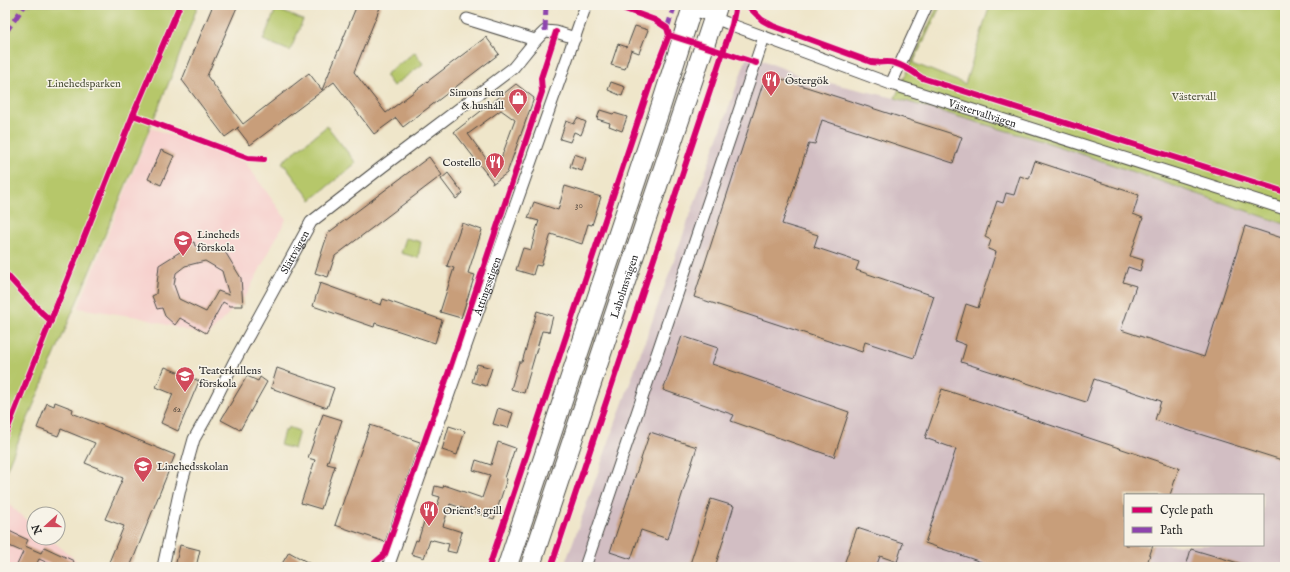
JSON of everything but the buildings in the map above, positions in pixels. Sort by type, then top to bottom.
[{"type":"highway","name":"Laholmsvägen","points":[[507,567],[665,95],[689,6]]},
{"type":"highway","name":"Laholmsvägen","points":[[530,567],[716,11]]},
{"type":"street","name":"Åttingsstigen","points":[[388,567],[586,5]]},
{"type":"street","points":[[891,84],[927,5]]},
{"type":"street","name":"Västervallvägen","points":[[689,6],[716,11],[764,37],[891,84],[1285,209]]},
{"type":"street","points":[[467,19],[535,40]]},
{"type":"street","name":"Slättvägen","points":[[163,567],[180,489],[194,439],[311,222],[513,68],[528,51],[535,40],[545,31],[556,32],[575,38]]},
{"type":"street","points":[[587,567],[764,37]]},
{"type":"shaded area","points":[[748,54],[804,77],[895,98],[1055,145],[1285,224],[1285,567],[564,567]]},
{"type":"shaded area","name":"Lineheds förskola","points":[[151,128],[245,162],[286,219],[247,294],[207,336],[138,317],[78,308]]},
{"type":"shaded area","points":[[5,503],[7,503],[26,519],[26,546],[59,546],[84,567],[5,567]]},
{"type":"green space","name":"Linehedsparken","points":[[5,5],[198,5],[172,75],[5,473]]},
{"type":"green space","name":"Västervall","points":[[938,5],[941,5],[913,63],[965,84],[990,5],[1285,5],[1285,224],[1055,145],[895,98]]},
{"type":"green space","points":[[276,9],[303,20],[290,51],[263,40]]},
{"type":"green space","points":[[415,52],[423,64],[393,86],[385,75]]},
{"type":"green space","points":[[327,126],[356,163],[311,200],[282,162]]},
{"type":"green space","points":[[406,238],[421,242],[418,258],[401,253]]},
{"type":"green space","points":[[288,427],[299,431],[294,449],[280,445],[284,431],[287,431]]},
{"type":"marked path","points":[[5,33],[25,5]]},
{"type":"marked path","points":[[545,31],[546,5]]},
{"type":"marked path","points":[[667,28],[675,5]]},
{"type":"cycle path","points":[[5,435],[133,115],[180,5]]},
{"type":"cycle path","points":[[489,567],[653,76],[669,35],[667,28],[655,20],[614,5]]},
{"type":"cycle path","points":[[551,567],[732,25],[736,5]]},
{"type":"cycle path","points":[[747,5],[762,20],[773,26],[871,62],[892,62],[906,68],[922,78],[1285,192]]},
{"type":"cycle path","points":[[370,567],[385,554],[446,380],[542,92],[541,78],[556,32]]},
{"type":"cycle path","points":[[669,35],[756,63]]},
{"type":"cycle path","points":[[133,115],[248,158],[264,159]]},
{"type":"cycle path","points":[[5,273],[51,321]]},
{"type":"place","name":"Östergök","points":[[771,97]]},
{"type":"place","name":"Simons hem & hushåll","points":[[518,115]]},
{"type":"place","name":"Costello","points":[[495,179]]},
{"type":"place","name":"Lineheds förskola","points":[[183,257]]},
{"type":"place","name":"Teaterkullens förskola","points":[[185,393]]},
{"type":"place","name":"Linehedsskolan","points":[[143,483]]},
{"type":"place","name":"Orient's grill","points":[[429,527]]}]
